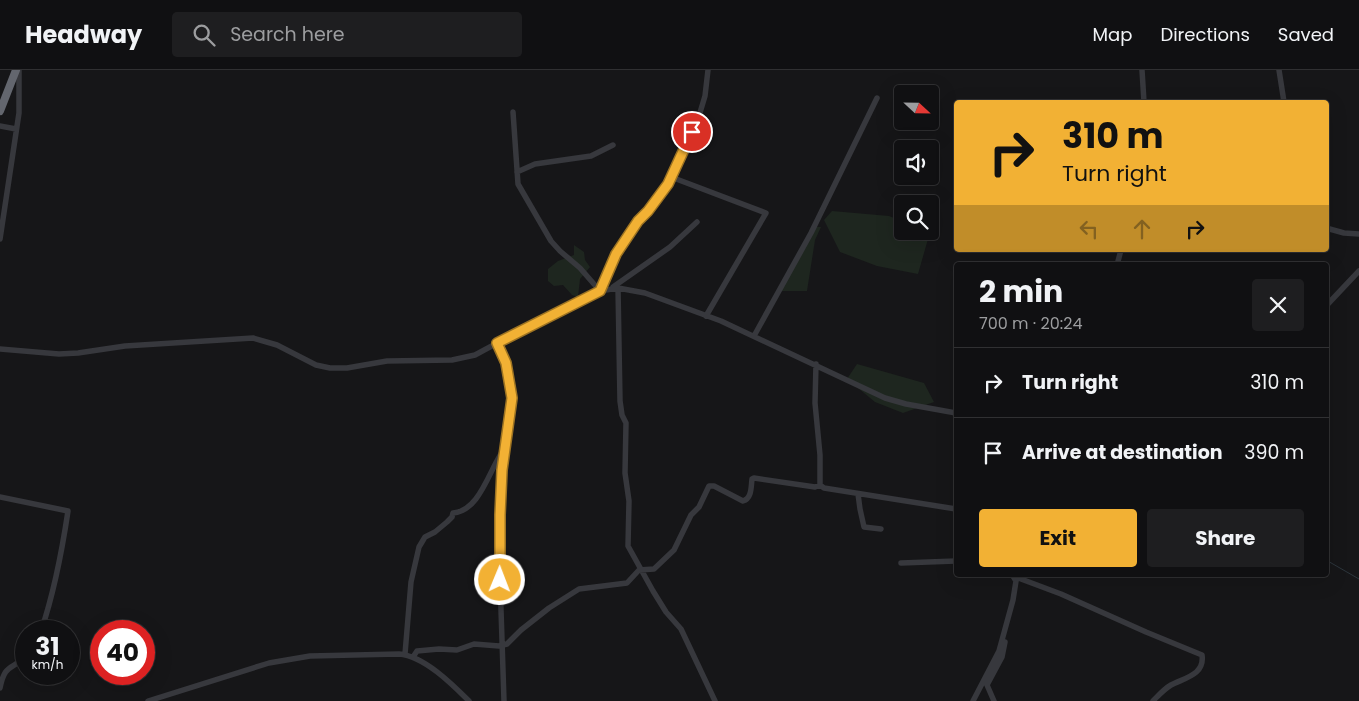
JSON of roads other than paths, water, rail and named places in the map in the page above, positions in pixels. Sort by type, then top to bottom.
[{"type":"highway","points":[[0,111],[17,70]]},
{"type":"street","points":[[0,239],[20,107],[17,70]]},
{"type":"street","points":[[600,291],[616,254],[638,221],[658,199],[671,177],[699,116],[708,70]]},
{"type":"street","points":[[1142,70],[1144,100]]},
{"type":"street","points":[[1279,70],[1284,100]]},
{"type":"street","points":[[754,336],[811,233],[877,98]]},
{"type":"street","points":[[513,112],[518,184],[551,241],[580,268],[600,291]]},
{"type":"street","points":[[0,126],[16,130]]},
{"type":"street","points":[[517,172],[535,164],[591,156],[613,145]]},
{"type":"street","points":[[671,177],[766,214],[706,316]]},
{"type":"street","points":[[611,289],[670,246],[697,222]]},
{"type":"street","points":[[1329,229],[1344,233],[1359,234]]},
{"type":"street","points":[[1329,303],[1359,271]]},
{"type":"street","points":[[618,288],[620,401],[622,415],[626,423],[625,473],[628,501],[628,546],[659,601],[681,630],[715,701]]},
{"type":"street","points":[[0,349],[58,354],[126,346],[253,338],[277,345],[316,365],[338,369],[387,361],[444,361],[475,355],[600,291],[618,288],[645,293],[706,316],[754,336],[890,399],[954,414]]},
{"type":"street","points":[[497,343],[506,363],[512,398],[502,470],[500,515],[504,701]]},
{"type":"street","points":[[816,364],[815,403],[820,455],[820,485]]},
{"type":"street","points":[[405,654],[411,582],[422,540],[447,522],[453,513],[464,510],[476,498],[506,448]]},
{"type":"street","points":[[413,657],[417,651],[457,650],[474,644],[499,646],[510,642],[528,624],[579,589],[627,583],[639,570],[654,569],[674,550],[690,515],[699,508],[709,486],[714,486],[743,501],[747,500],[750,495],[754,478],[815,487],[820,485]]},
{"type":"street","points":[[820,485],[824,488],[954,509]]},
{"type":"street","points":[[858,494],[864,527],[881,529]]},
{"type":"street","points":[[0,498],[68,511],[66,535],[45,620]]},
{"type":"street","points":[[901,562],[954,561]]},
{"type":"street","points":[[973,701],[995,660],[1004,634],[1014,600],[1016,581],[1013,577]]},
{"type":"street","points":[[1015,577],[1061,594],[1202,655],[1202,664],[1194,674],[1170,686],[1153,701]]},
{"type":"street","points":[[994,701],[987,685],[1002,657],[1006,642],[1004,634]]},
{"type":"street","points":[[148,701],[269,663],[310,656],[405,654],[413,657],[438,674],[469,701]]},
{"type":"street","points":[[0,688],[5,670],[15,665]]},
{"type":"waterway","points":[[1329,562],[1359,579]]}]
